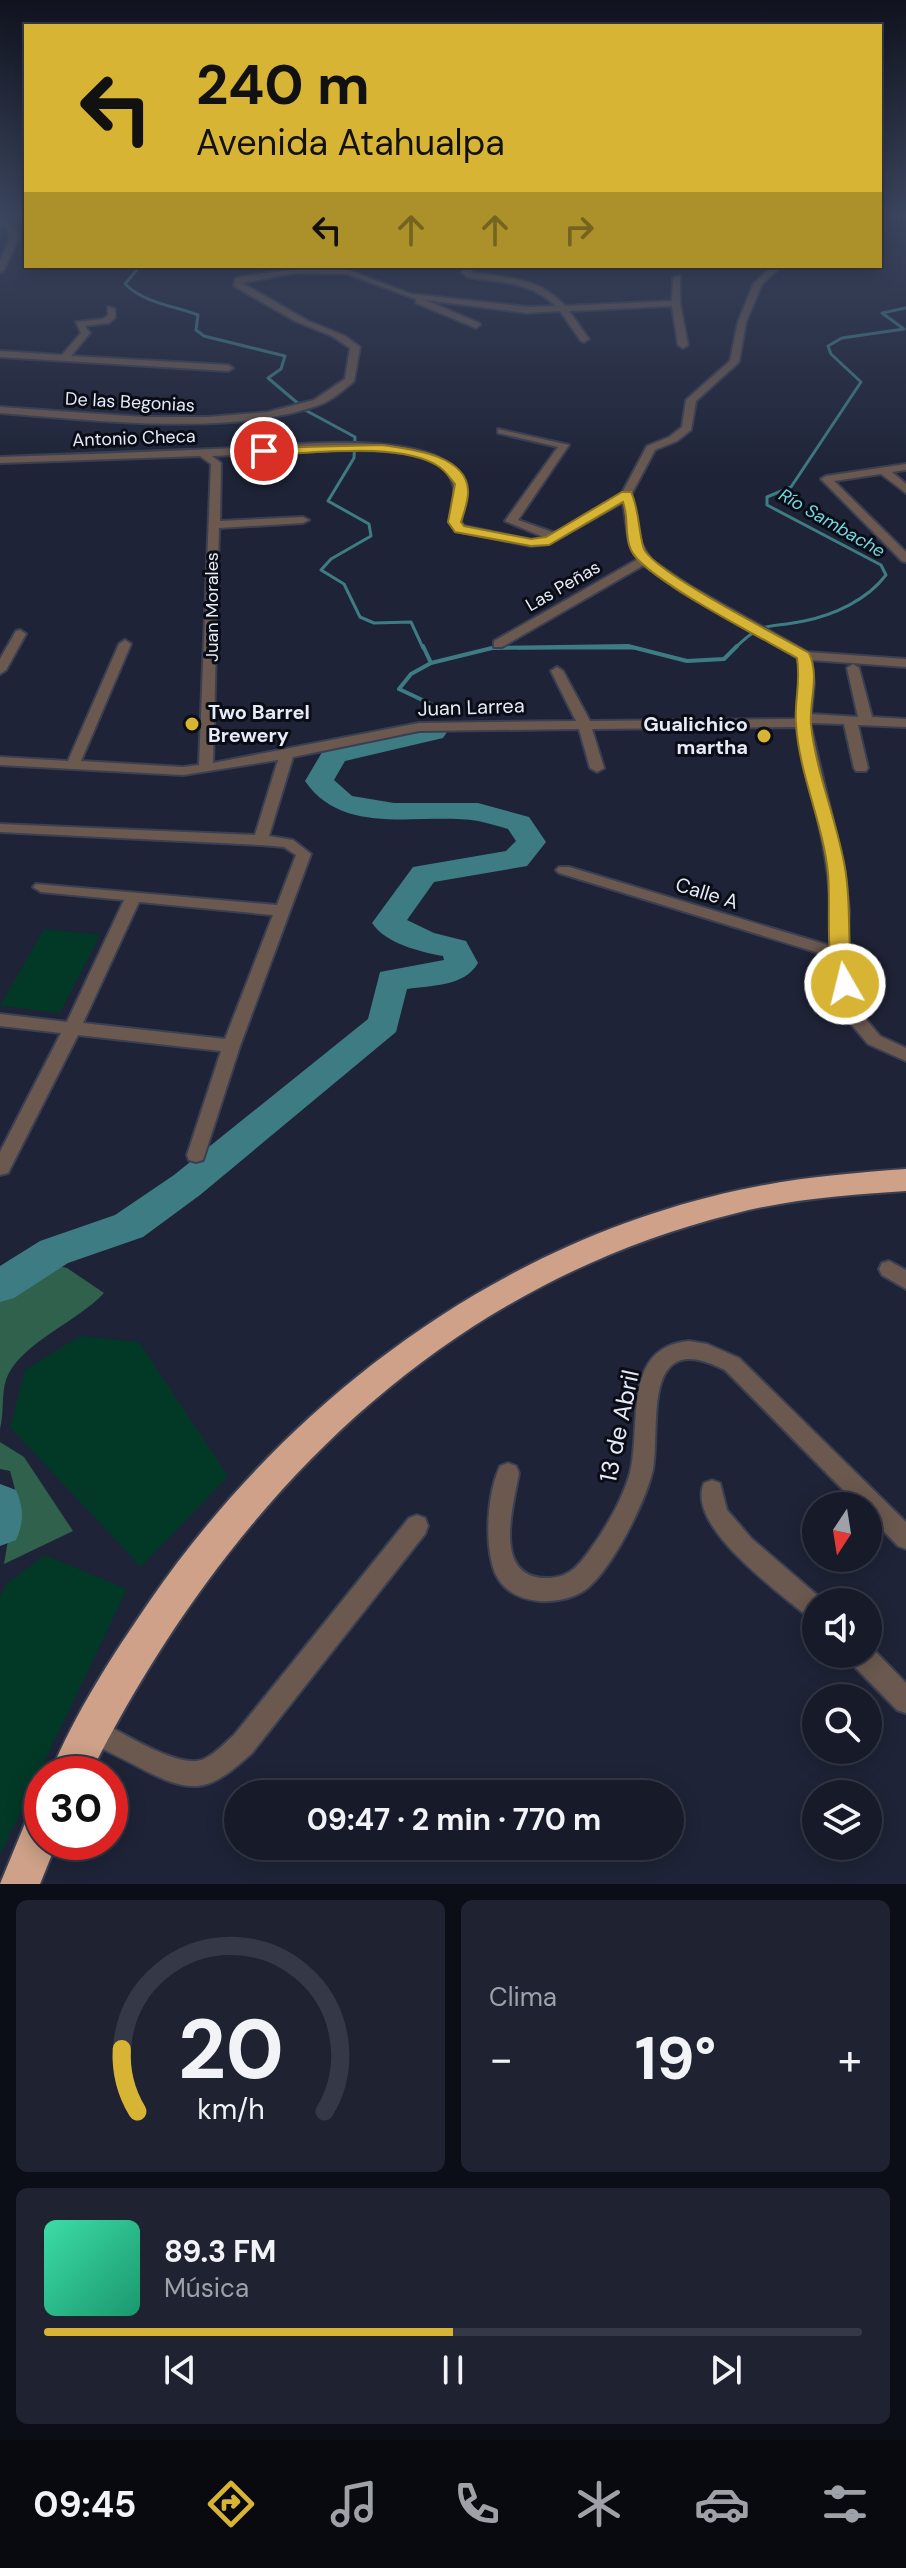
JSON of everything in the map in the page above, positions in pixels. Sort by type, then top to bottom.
[{"type":"highway","points":[[78,1756],[117,1680],[230,1518],[271,1474],[343,1407],[446,1326],[568,1260],[695,1213],[766,1195],[838,1184],[906,1180]]},
{"type":"highway","points":[[20,1884],[30,1860]]},
{"type":"street","name":"De las Begonias","points":[[0,410],[200,422],[243,419],[289,409],[340,389],[356,371],[355,347],[334,332],[297,319],[275,303]]},
{"type":"street","points":[[425,303],[476,325]]},
{"type":"street","name":"De las Begonias","points":[[462,303],[501,308],[566,309],[676,303]]},
{"type":"street","points":[[558,303],[566,309],[584,339]]},
{"type":"street","points":[[676,303],[683,345]]},
{"type":"street","points":[[750,303],[742,322],[734,362],[691,400],[687,428],[673,439],[651,448],[626,495],[634,515],[637,549],[681,585],[766,631],[804,656],[906,663]]},
{"type":"street","points":[[64,358],[86,333],[79,324],[106,321],[112,316],[111,309]]},
{"type":"street","points":[[0,354],[228,368]]},
{"type":"street","points":[[502,431],[564,445],[511,521],[557,537]]},
{"type":"street","name":"Antonio Checa","points":[[1,466],[202,453],[326,449],[413,452],[445,465],[461,484],[455,522],[460,529],[531,543],[557,537],[626,495]]},
{"type":"street","name":"Juan Morales","points":[[202,453],[216,463],[211,696],[206,768]]},
{"type":"street","points":[[906,467],[826,479],[906,559]]},
{"type":"street","points":[[883,470],[906,490]]},
{"type":"street","points":[[213,525],[303,520]]},
{"type":"street","name":"Las Peñas","points":[[498,644],[646,559]]},
{"type":"street","points":[[0,670],[20,634]]},
{"type":"street","points":[[73,764],[125,644]]},
{"type":"street","points":[[804,656],[808,683],[804,721],[836,868],[841,910],[839,954],[855,1020],[874,1040],[906,1055]]},
{"type":"street","points":[[853,668],[866,722]]},
{"type":"street","points":[[557,671],[585,724],[597,768]]},
{"type":"street","name":"Juan Larrea","points":[[0,761],[183,771],[419,727],[804,721],[906,723]]},
{"type":"street","points":[[850,721],[861,768]]},
{"type":"street","points":[[261,840],[287,754]]},
{"type":"street","points":[[0,828],[261,840],[288,843],[304,854],[231,1046],[196,1155]]},
{"type":"street","name":"Calle A","points":[[564,870],[839,954]]},
{"type":"street","points":[[41,887],[283,911]]},
{"type":"street","points":[[1,1168],[73,1027],[133,897]]},
{"type":"street","points":[[0,1020],[231,1046]]},
{"type":"street","name":"13 de Abril","points":[[508,1473],[497,1544],[511,1576],[529,1588],[558,1590],[579,1581],[617,1529],[641,1473],[652,1377],[661,1361],[675,1352],[703,1350],[732,1364],[906,1538]]},
{"type":"street","points":[[712,1490],[716,1514],[735,1536],[802,1596]]},
{"type":"street","points":[[91,1730],[178,1773],[194,1777],[218,1766],[243,1744],[417,1526]]},
{"type":"street","points":[[874,1668],[906,1701]]},
{"type":"green space","points":[[44,929],[100,935],[60,1013],[0,1006]]},
{"type":"green space","points":[[39,1261],[67,1268],[104,1293],[27,1351],[17,1362],[4,1386],[0,1429],[0,1292]]},
{"type":"green space","points":[[80,1336],[139,1342],[228,1476],[141,1567],[10,1427],[25,1370]]},
{"type":"green space","points":[[0,1442],[24,1457],[73,1531],[4,1564],[16,1493],[10,1471],[0,1469]]},
{"type":"green space","points":[[45,1555],[127,1589],[47,1756],[24,1756],[24,1805],[0,1855],[0,1597],[6,1584]]},
{"type":"waterway","points":[[159,303],[198,315],[196,330],[204,336],[285,356],[281,369],[268,378],[307,411],[355,437],[354,458],[328,501],[369,524],[371,536],[331,559],[321,570],[344,584],[360,617],[374,623],[411,622],[423,648]]},
{"type":"waterway","name":"Río Sambache","points":[[735,648],[760,629],[815,618],[849,605],[869,592],[886,575],[881,565],[767,505],[767,497],[791,487],[861,382],[831,354],[828,346],[842,338],[904,329],[882,313],[906,308]]},
{"type":"waterway","points":[[423,646],[431,663]]},
{"type":"waterway","name":"Río Sambache","points":[[431,663],[492,648],[628,646],[687,661],[724,659],[735,648]]},
{"type":"waterway","name":"Río Sambache","points":[[518,648],[634,648]]},
{"type":"waterway","name":"Río Sambache","points":[[431,663],[411,674],[399,689],[433,705]]},
{"type":"waterway","points":[[0,1286],[54,1252],[129,1226],[187,1185],[384,1024],[392,980],[449,972],[462,963],[455,948],[425,942],[388,923],[424,874],[516,859],[531,842],[519,823],[478,812],[394,812],[343,803],[319,781],[334,755],[433,732]]},
{"type":"waterway","points":[[0,1505],[0,1525]]},
{"type":"place","name":"Two Barrel Brewery","points":[[192,724]]},
{"type":"place","name":"Gualichico martha","points":[[764,736]]},
{"type":"route","points":[[264,451],[393,449],[421,454],[445,465],[461,484],[455,522],[460,529],[531,543],[549,541],[626,495],[634,515],[637,549],[661,573],[766,631],[804,656],[808,683],[803,723],[836,868],[841,910],[839,954],[845,984]]}]
